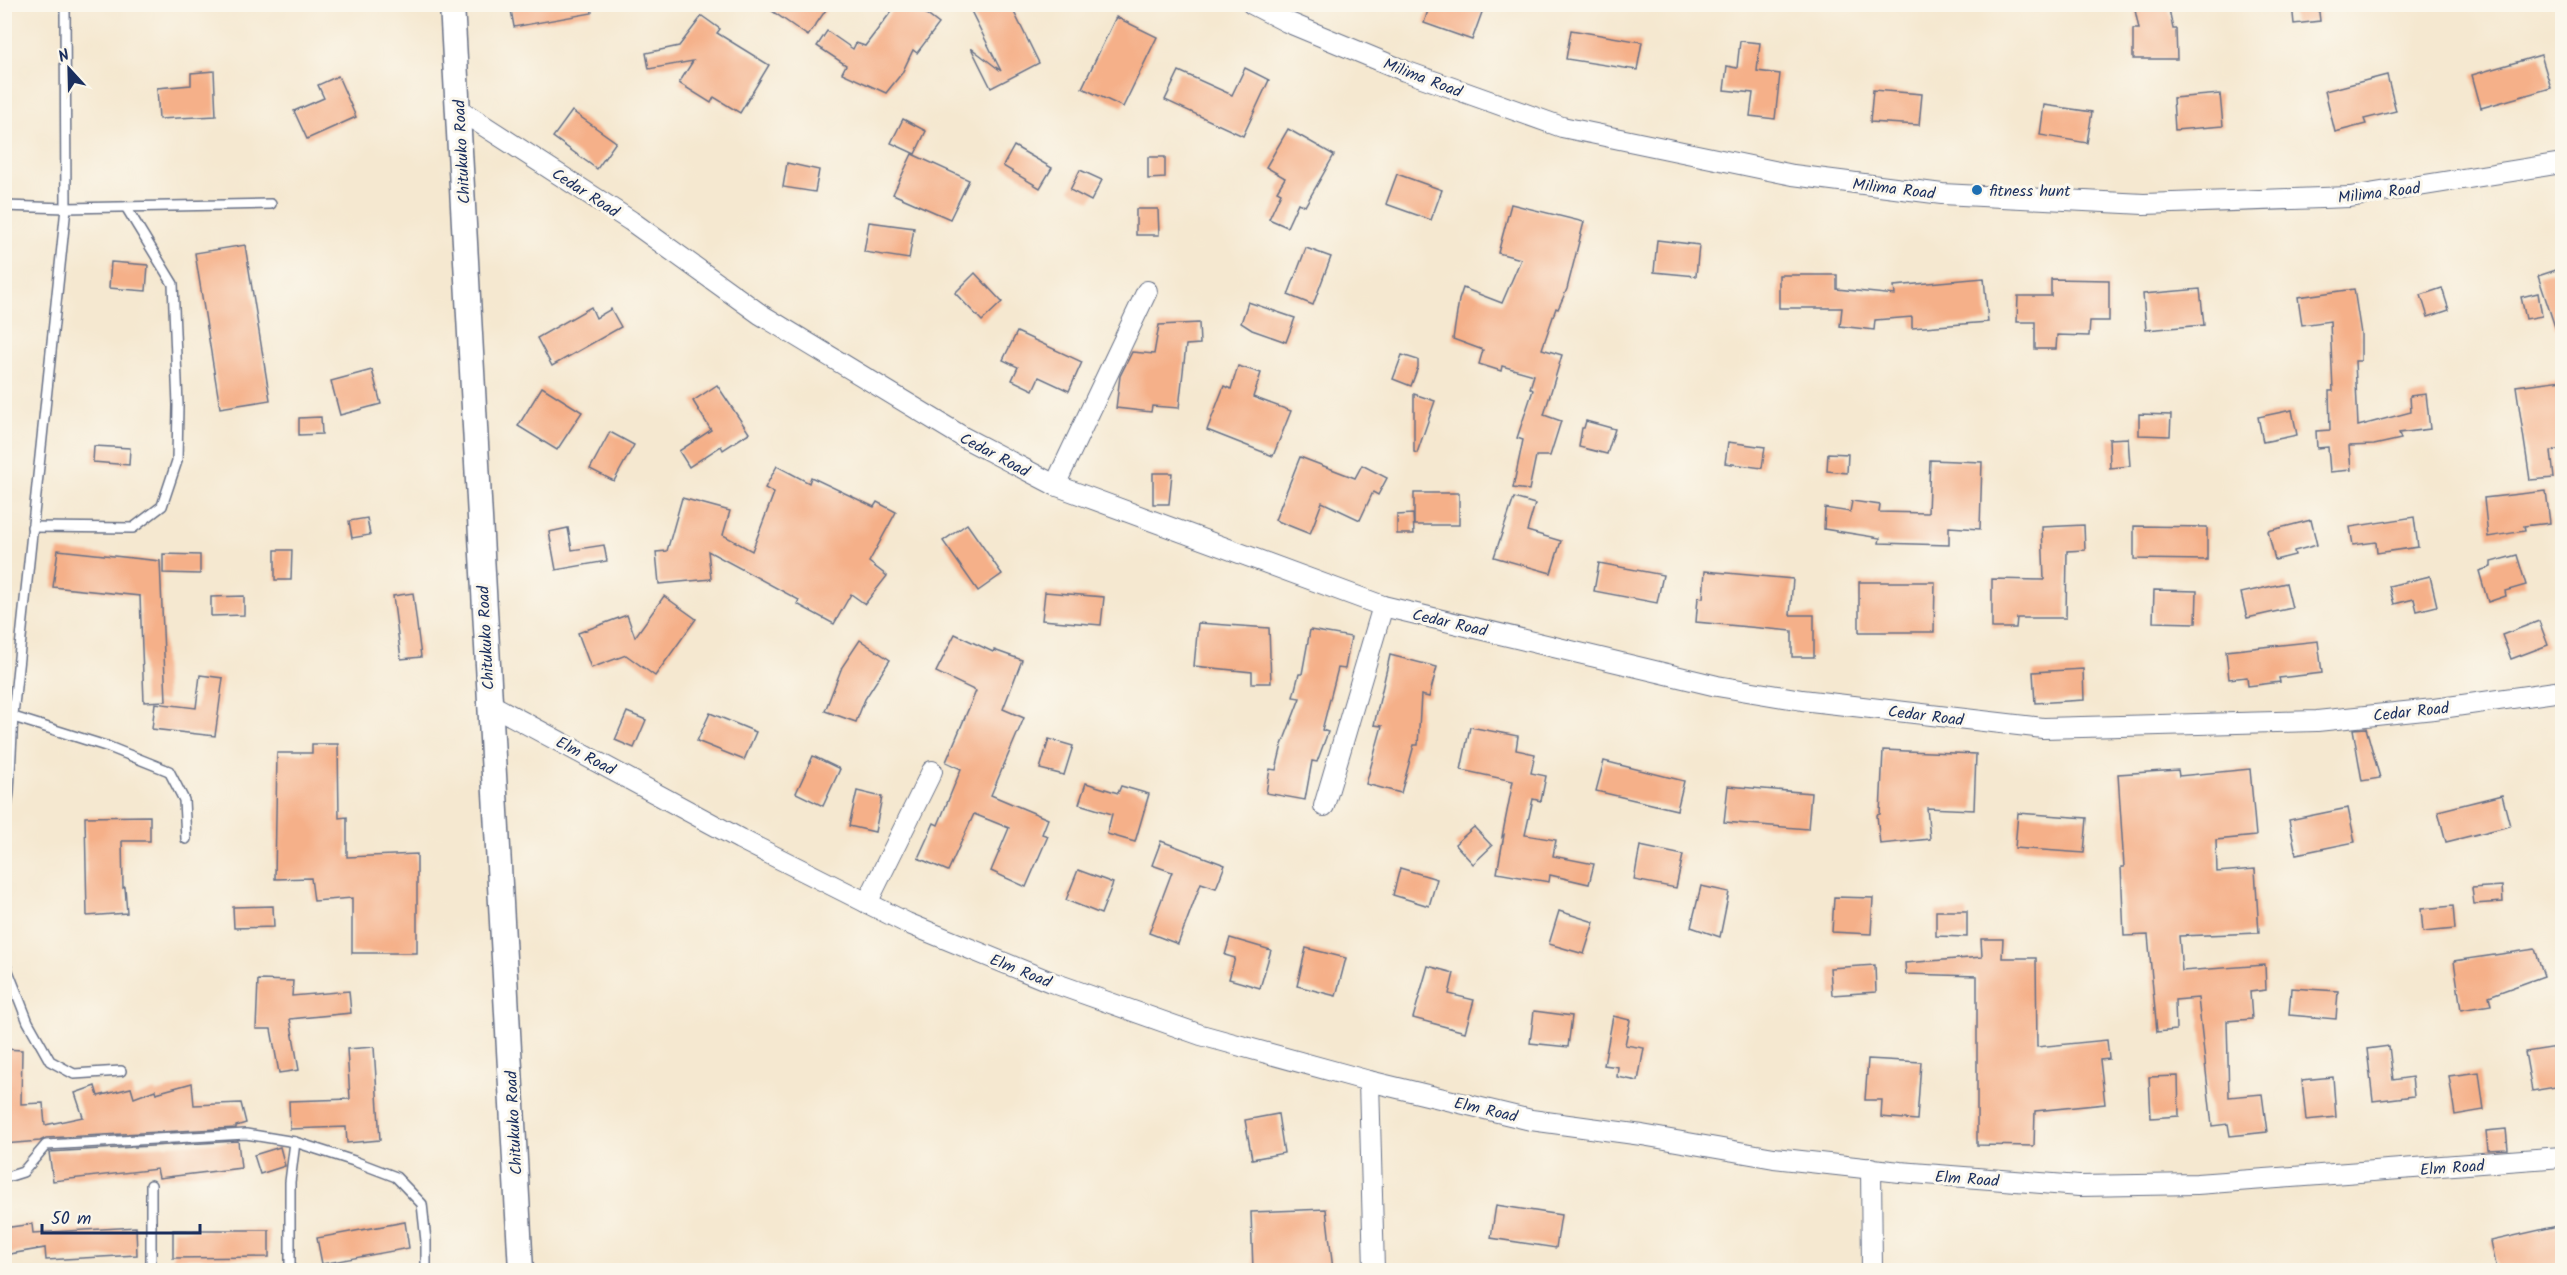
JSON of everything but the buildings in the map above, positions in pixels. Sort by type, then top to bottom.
[{"type":"street","name":"Chitukuko Road","points":[[452,4],[488,703],[521,1270]]},
{"type":"street","name":"Milima Road","points":[[1252,4],[1287,22],[1406,71],[1562,127],[1792,176],[1942,194],[2144,204],[2350,197],[2562,163]]},
{"type":"street","name":"Cedar Road","points":[[458,109],[631,221],[760,314],[963,437],[1055,485],[1383,606],[1717,686],[1802,700],[2043,728],[2317,720],[2434,710],[2562,691]]},
{"type":"street","points":[[1055,485],[1147,291]]},
{"type":"street","points":[[1324,806],[1383,606]]},
{"type":"street","name":"Elm Road","points":[[488,703],[740,839],[907,923],[1051,982],[1201,1035],[1369,1082],[1531,1120],[1642,1135],[1774,1158],[1900,1172],[2079,1186],[2197,1184],[2562,1157]]},
{"type":"street","points":[[867,903],[932,771]]},
{"type":"street","points":[[1369,1082],[1374,1270]]},
{"type":"street","points":[[1871,1167],[1872,1270]]},
{"type":"lane","points":[[4,829],[9,792],[8,714],[32,527],[66,208],[65,4]]},
{"type":"lane","points":[[4,206],[66,208],[271,204]]},
{"type":"lane","points":[[32,527],[133,528],[162,506],[177,461],[178,405],[173,284],[126,207]]},
{"type":"lane","points":[[8,714],[109,747],[170,771],[184,800],[186,839]]},
{"type":"lane","points":[[4,961],[28,1022],[50,1061],[74,1074],[121,1071]]},
{"type":"lane","points":[[4,1178],[23,1172],[46,1145],[246,1134],[295,1143],[396,1177],[422,1204],[426,1270]]},
{"type":"lane","points":[[290,1270],[290,1182],[295,1143]]},
{"type":"lane","points":[[151,1185],[151,1270]]},
{"type":"place","name":"fitness hunt","points":[[1977,190]]}]
